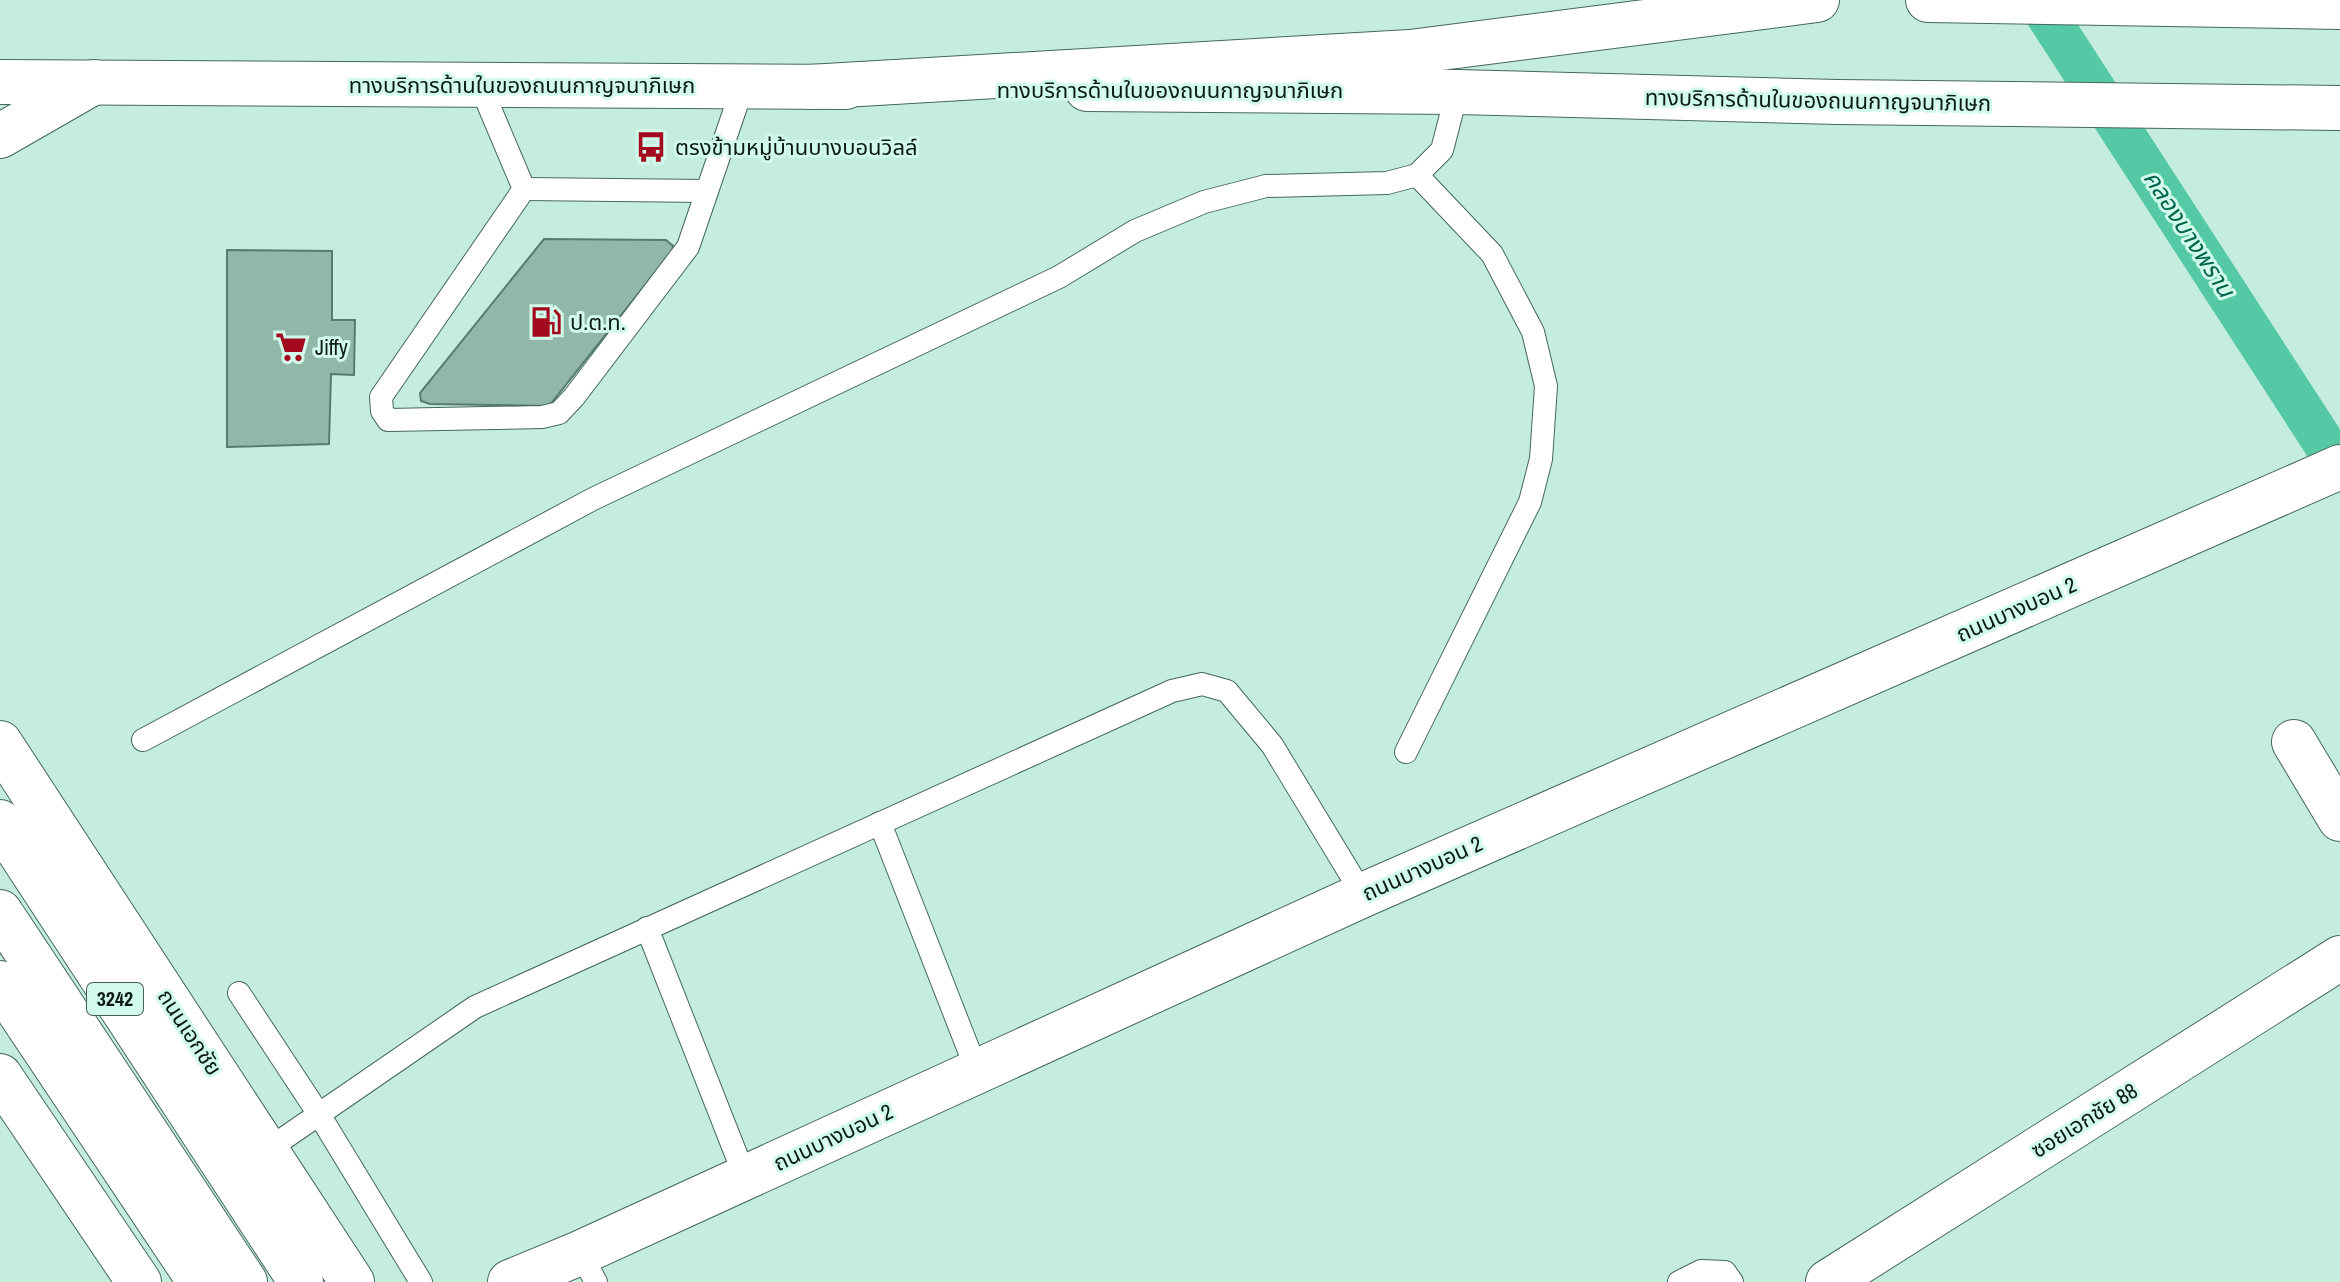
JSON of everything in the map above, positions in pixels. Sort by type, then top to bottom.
[{"type":"main road","points":[[809,87],[1410,52],[1817,0]]},
{"type":"main road","points":[[1928,0],[2340,7]]},
{"type":"main road","name":"ทางบริการด้านในของถนนกาญจนาภิเษก","points":[[0,82],[1457,92],[1838,102],[2335,108]]},
{"type":"main road","points":[[0,136],[94,82]]},
{"type":"main road","name":"ถนนบางบอน 2","points":[[510,1282],[588,1267],[745,1177],[977,1071],[1363,895],[2326,473]]},
{"type":"main road","points":[[2294,742],[2340,819]]},
{"type":"main road","name":"ถนนเอกชัย","points":[[0,743],[352,1282]]},
{"type":"main road","name":"ถนนเอกชัย","points":[[0,822],[301,1282]]},
{"type":"main road","name":"3242","points":[[0,912],[245,1282]]},
{"type":"main road","name":"ซอยเอกชัย 88","points":[[1828,1282],[2340,958]]},
{"type":"main road","points":[[0,983],[200,1282]]},
{"type":"main road","points":[[0,1076],[139,1282]]},
{"type":"lane","points":[[480,85],[524,189]]},
{"type":"lane","points":[[524,189],[381,397],[382,411],[388,420],[542,417],[559,413],[688,247],[743,86]]},
{"type":"lane","points":[[143,740],[593,499],[1059,277],[1135,231],[1204,202],[1266,186],[1387,183],[1417,175],[1442,150],[1457,92]]},
{"type":"lane","points":[[1406,752],[1530,502],[1541,459],[1546,386],[1533,332],[1492,254],[1417,175]]},
{"type":"lane","points":[[524,189],[707,191]]},
{"type":"lane","points":[[267,1150],[475,1007],[1172,691],[1202,684],[1227,691],[1265,737],[1363,895]]},
{"type":"lane","points":[[880,823],[977,1071]]},
{"type":"lane","points":[[647,928],[745,1177]]},
{"type":"lane","points":[[239,993],[320,1116],[421,1282]]},
{"type":"lane","points":[[1679,1282],[1701,1271],[1725,1272],[1732,1282]]},
{"type":"building","name":"ป.ต.ท.","points":[[544,239],[666,240],[673,246],[549,406],[430,404],[421,401],[420,393]]},
{"type":"building","name":"Jiffy","points":[[227,250],[332,251],[332,320],[355,320],[354,375],[331,374],[329,444],[227,447]]},
{"type":"waterway","name":"คลองบางพราน","points":[[2037,0],[2340,468]]},
{"type":"place","name":"ตรงข้ามหมู่บ้านบางบอนวิลล์","points":[[651,147]]},
{"type":"place","name":"ป.ต.ท.","points":[[546,322]]},
{"type":"place","name":"Jiffy","points":[[291,347]]}]
